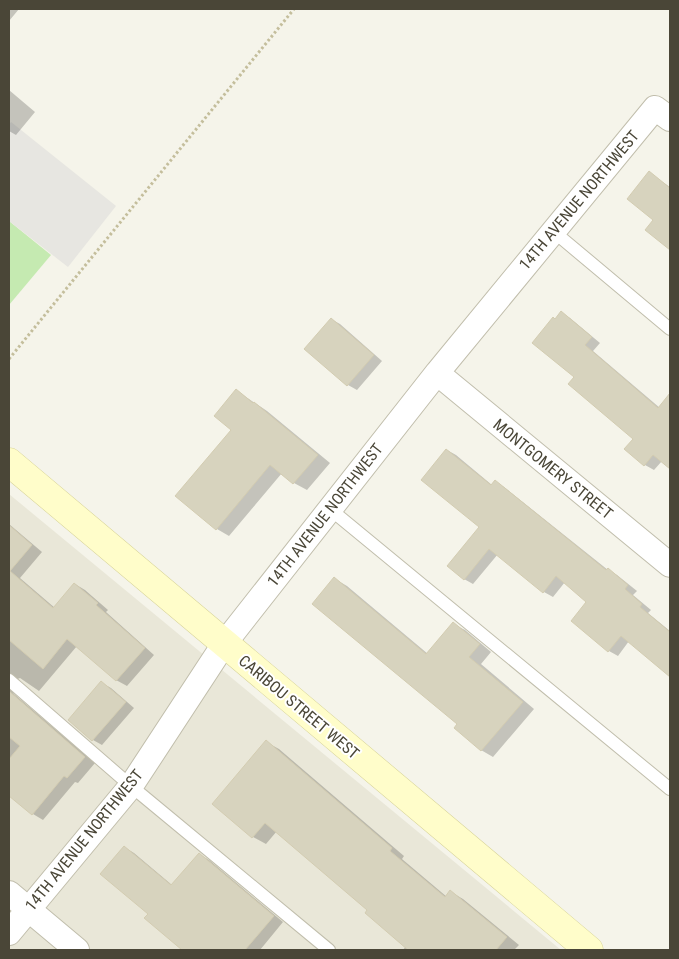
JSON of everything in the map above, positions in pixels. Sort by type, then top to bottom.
[{"type":"street","name":"14TH AVENUE NORTHWEST","points":[[9,932],[130,786],[224,644],[437,373],[553,231],[663,113]]},
{"type":"street","name":"MONTGOMERY STREET","points":[[437,373],[670,565]]},
{"type":"street","name":"CARIBOU STREET WEST","points":[[9,462],[589,950]]},
{"type":"street","points":[[9,893],[77,950]]},
{"type":"lane","points":[[553,231],[670,329]]},
{"type":"lane","points":[[330,510],[670,789]]},
{"type":"lane","points":[[9,680],[130,786],[329,950]]},
{"type":"path","points":[[9,359],[294,9]]},
{"type":"shaded area","points":[[11,122],[116,206],[68,267],[9,221],[9,125]]},
{"type":"shaded area","points":[[9,494],[561,950],[9,950]]},
{"type":"green space","points":[[9,221],[51,255],[9,305]]},
{"type":"building","points":[[649,171],[670,188],[670,250],[645,230],[653,220],[627,199]]},
{"type":"building","points":[[561,311],[592,337],[585,345],[658,408],[670,393],[670,469],[653,455],[644,466],[624,449],[633,439],[568,384],[574,377],[532,343],[553,317],[555,319]]},
{"type":"building","points":[[331,318],[374,355],[347,386],[304,349]]},
{"type":"building","points":[[236,389],[318,455],[293,484],[270,465],[216,530],[175,496],[231,430],[214,416]]},
{"type":"building","points":[[446,449],[491,485],[495,480],[606,570],[608,568],[628,585],[625,589],[642,604],[640,607],[670,632],[670,677],[621,636],[608,652],[571,621],[586,602],[556,576],[543,593],[489,549],[464,580],[447,566],[479,527],[421,480]]},
{"type":"building","points":[[9,525],[32,545],[10,571],[53,608],[74,583],[145,648],[116,681],[67,639],[43,669],[9,640]]},
{"type":"building","points":[[334,577],[426,654],[453,622],[480,644],[469,657],[523,702],[481,751],[454,728],[457,724],[312,604]]},
{"type":"building","points":[[101,681],[126,702],[92,741],[68,720]]},
{"type":"building","points":[[9,691],[85,757],[67,778],[64,776],[32,815],[9,796],[9,759],[20,746],[9,737]]},
{"type":"building","points":[[266,740],[392,848],[390,851],[445,897],[450,890],[507,937],[496,950],[408,950],[365,913],[367,910],[265,823],[252,838],[212,804]]},
{"type":"building","points":[[124,846],[171,885],[199,853],[274,916],[245,950],[182,950],[144,918],[148,914],[100,874]]}]
